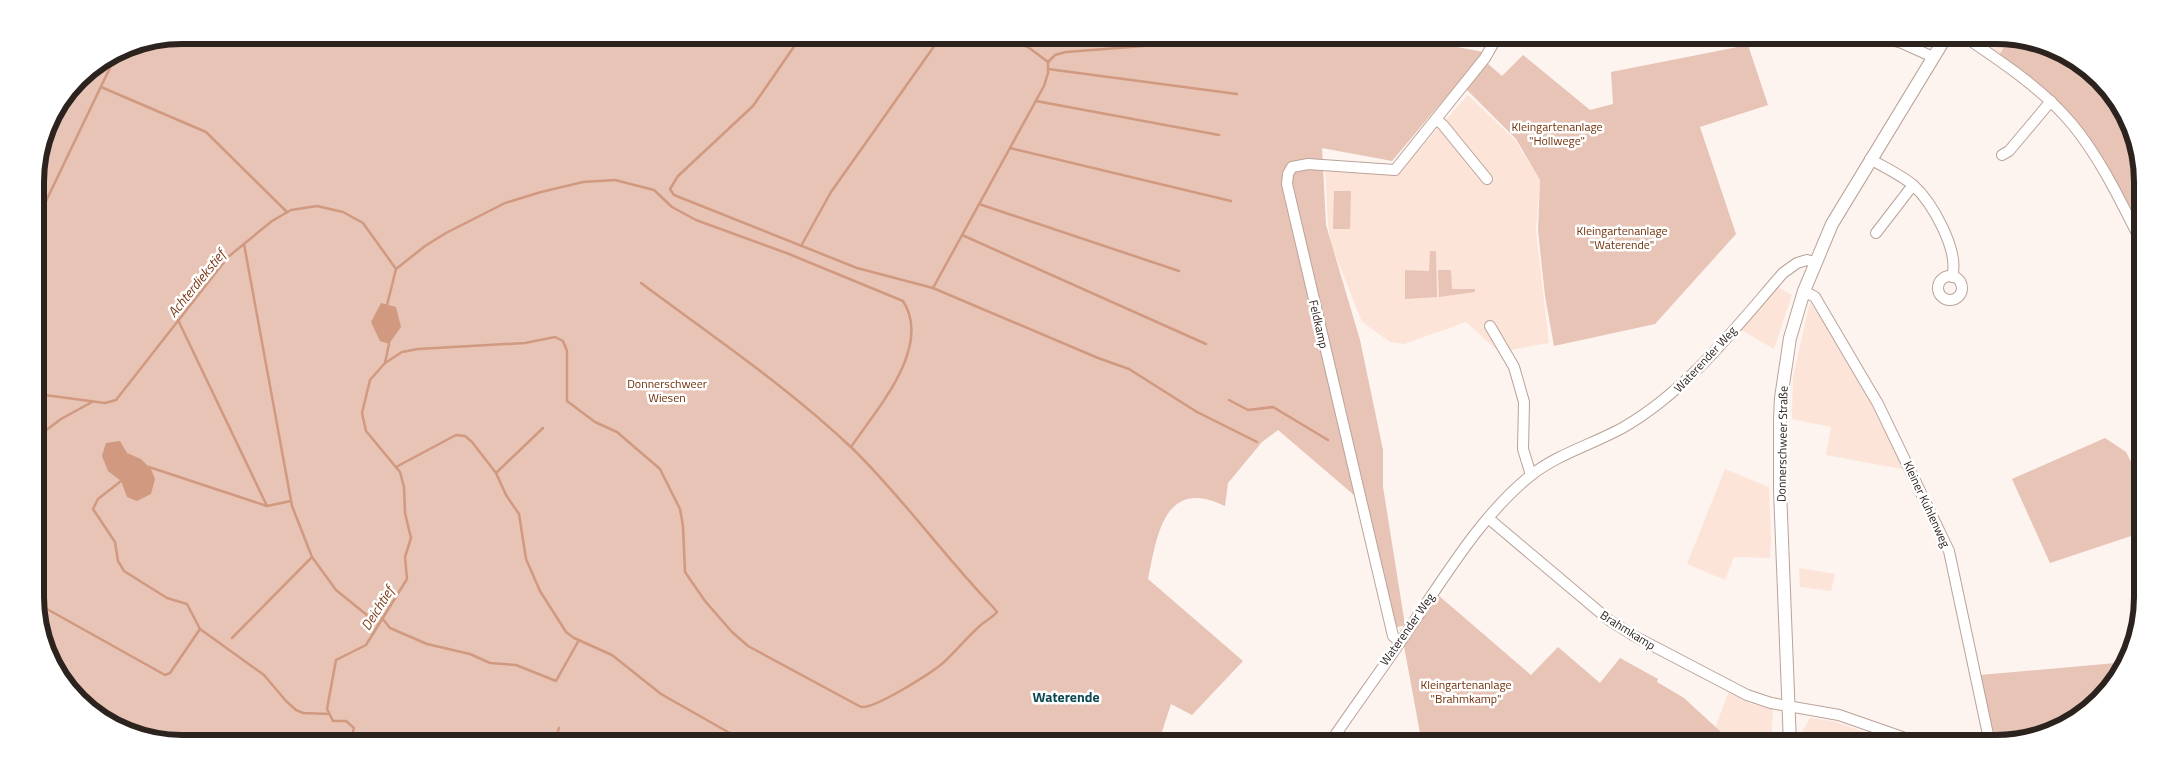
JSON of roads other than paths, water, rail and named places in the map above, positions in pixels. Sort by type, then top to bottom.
[{"type":"main road","name":"Donnerschweer Straße","points":[[1790,735],[1780,490],[1781,398],[1790,338],[1814,262],[1839,210],[1941,44]]},
{"type":"street","name":"Feldkamp","points":[[1400,642],[1393,636],[1287,184],[1288,174],[1292,167],[1298,165],[1395,170],[1485,58],[1493,44]]},
{"type":"street","points":[[1904,44],[1933,57]]},
{"type":"street","points":[[1974,44],[2050,101],[2072,124],[2094,155],[2134,228]]},
{"type":"street","points":[[2002,155],[2009,151],[2050,101]]},
{"type":"street","points":[[1436,120],[1443,124],[1486,179]]},
{"type":"street","points":[[1870,159],[1913,184],[1934,209],[1949,243],[1955,268],[1952,277]]},
{"type":"street","points":[[1876,233],[1913,184]]},
{"type":"street","name":"Waterender Weg","points":[[1335,735],[1434,590],[1488,518],[1531,475],[1624,427],[1671,395],[1700,367],[1783,273],[1797,263],[1808,260],[1814,262]]},
{"type":"street","name":"Kleiner Kuhlenweg","points":[[1804,291],[1815,297],[1878,404],[1949,551],[1988,735]]},
{"type":"street","points":[[1490,326],[1514,367],[1524,402],[1524,450],[1531,475]]},
{"type":"street","name":"Brahmkamp","points":[[1488,518],[1609,620],[1636,637],[1747,695],[1771,704],[1790,705],[1839,715],[1896,735]]},
{"type":"waterway","points":[[796,44],[753,106],[678,176],[670,189],[674,195],[857,268],[933,288],[1098,358],[1129,369],[1197,412],[1257,442]]},
{"type":"waterway","points":[[801,246],[831,192],[936,44]]},
{"type":"waterway","points":[[1018,44],[1028,47],[1048,62],[1055,55],[1066,52],[1169,44]]},
{"type":"waterway","name":"Achterdiekstief","points":[[44,205],[113,62]]},
{"type":"waterway","points":[[933,288],[1044,86],[1048,73],[1048,62]]},
{"type":"waterway","points":[[1048,69],[1237,94]]},
{"type":"waterway","points":[[101,87],[206,132],[287,212]]},
{"type":"waterway","points":[[1036,101],[1219,135]]},
{"type":"waterway","points":[[1010,148],[1231,201]]},
{"type":"waterway","points":[[387,305],[396,269],[425,246],[446,233],[505,203],[583,182],[615,180],[654,190],[672,207],[696,220],[789,254],[903,301],[910,319],[911,338],[906,358],[898,377],[886,397],[851,447]]},
{"type":"waterway","points":[[979,204],[1179,271]]},
{"type":"waterway","name":"Achterdiekstief","points":[[44,395],[105,403],[116,400],[228,257],[272,221],[291,210],[317,206],[343,212],[363,223],[396,269]]},
{"type":"waterway","points":[[962,235],[1206,344]]},
{"type":"waterway","points":[[244,244],[292,506],[312,557],[336,590],[378,624]]},
{"type":"waterway","points":[[385,363],[402,352],[418,349],[525,343],[555,337],[563,341],[567,351],[567,401],[595,422],[617,432],[660,469],[680,509],[683,526],[685,572],[705,601],[732,632],[748,646],[861,707],[890,697],[943,663],[982,624],[997,612],[957,568],[889,487],[853,449],[776,383],[641,283]]},
{"type":"waterway","points":[[178,320],[267,506],[291,501]]},
{"type":"waterway","name":"Deichtief","points":[[352,735],[354,728],[346,721],[333,721],[327,709],[336,660],[366,645],[407,579],[405,557],[411,538],[405,513],[404,487],[400,472],[366,431],[362,413],[370,380],[385,363],[389,344]]},
{"type":"waterway","points":[[1229,400],[1248,410],[1273,407],[1328,440]]},
{"type":"waterway","points":[[44,432],[61,419],[92,402]]},
{"type":"waterway","points":[[496,473],[543,428]]},
{"type":"waterway","points":[[396,467],[456,435],[465,436],[472,442],[496,473],[506,495],[519,514],[526,559],[540,591],[566,632],[574,638],[612,655],[661,694],[733,735]]},
{"type":"waterway","points":[[149,467],[267,506]]},
{"type":"waterway","points":[[121,481],[98,499],[93,509],[115,542],[118,561],[124,571],[167,598],[187,604],[200,629],[264,675],[296,710],[303,713],[329,714]]},
{"type":"waterway","points":[[232,638],[312,557]]},
{"type":"waterway","points":[[45,608],[165,675],[170,673],[200,629]]},
{"type":"waterway","points":[[382,618],[390,628],[427,644],[470,654],[490,663],[516,665],[556,681],[579,640]]},
{"type":"waterway","points":[[557,735],[559,728]]},
{"type":"district","name":"Waterende","points":[[1066,696]]},
{"type":"park label","name":"Kleingartenanlage \"Hollwege\"","points":[[1557,133]]},
{"type":"park label","name":"Kleingartenanlage \"Waterende\"","points":[[1622,237]]},
{"type":"park label","name":"Donnerschweer Wiesen","points":[[667,390]]},
{"type":"park label","name":"Kleingartenanlage \"Brahmkamp\"","points":[[1466,691]]}]
